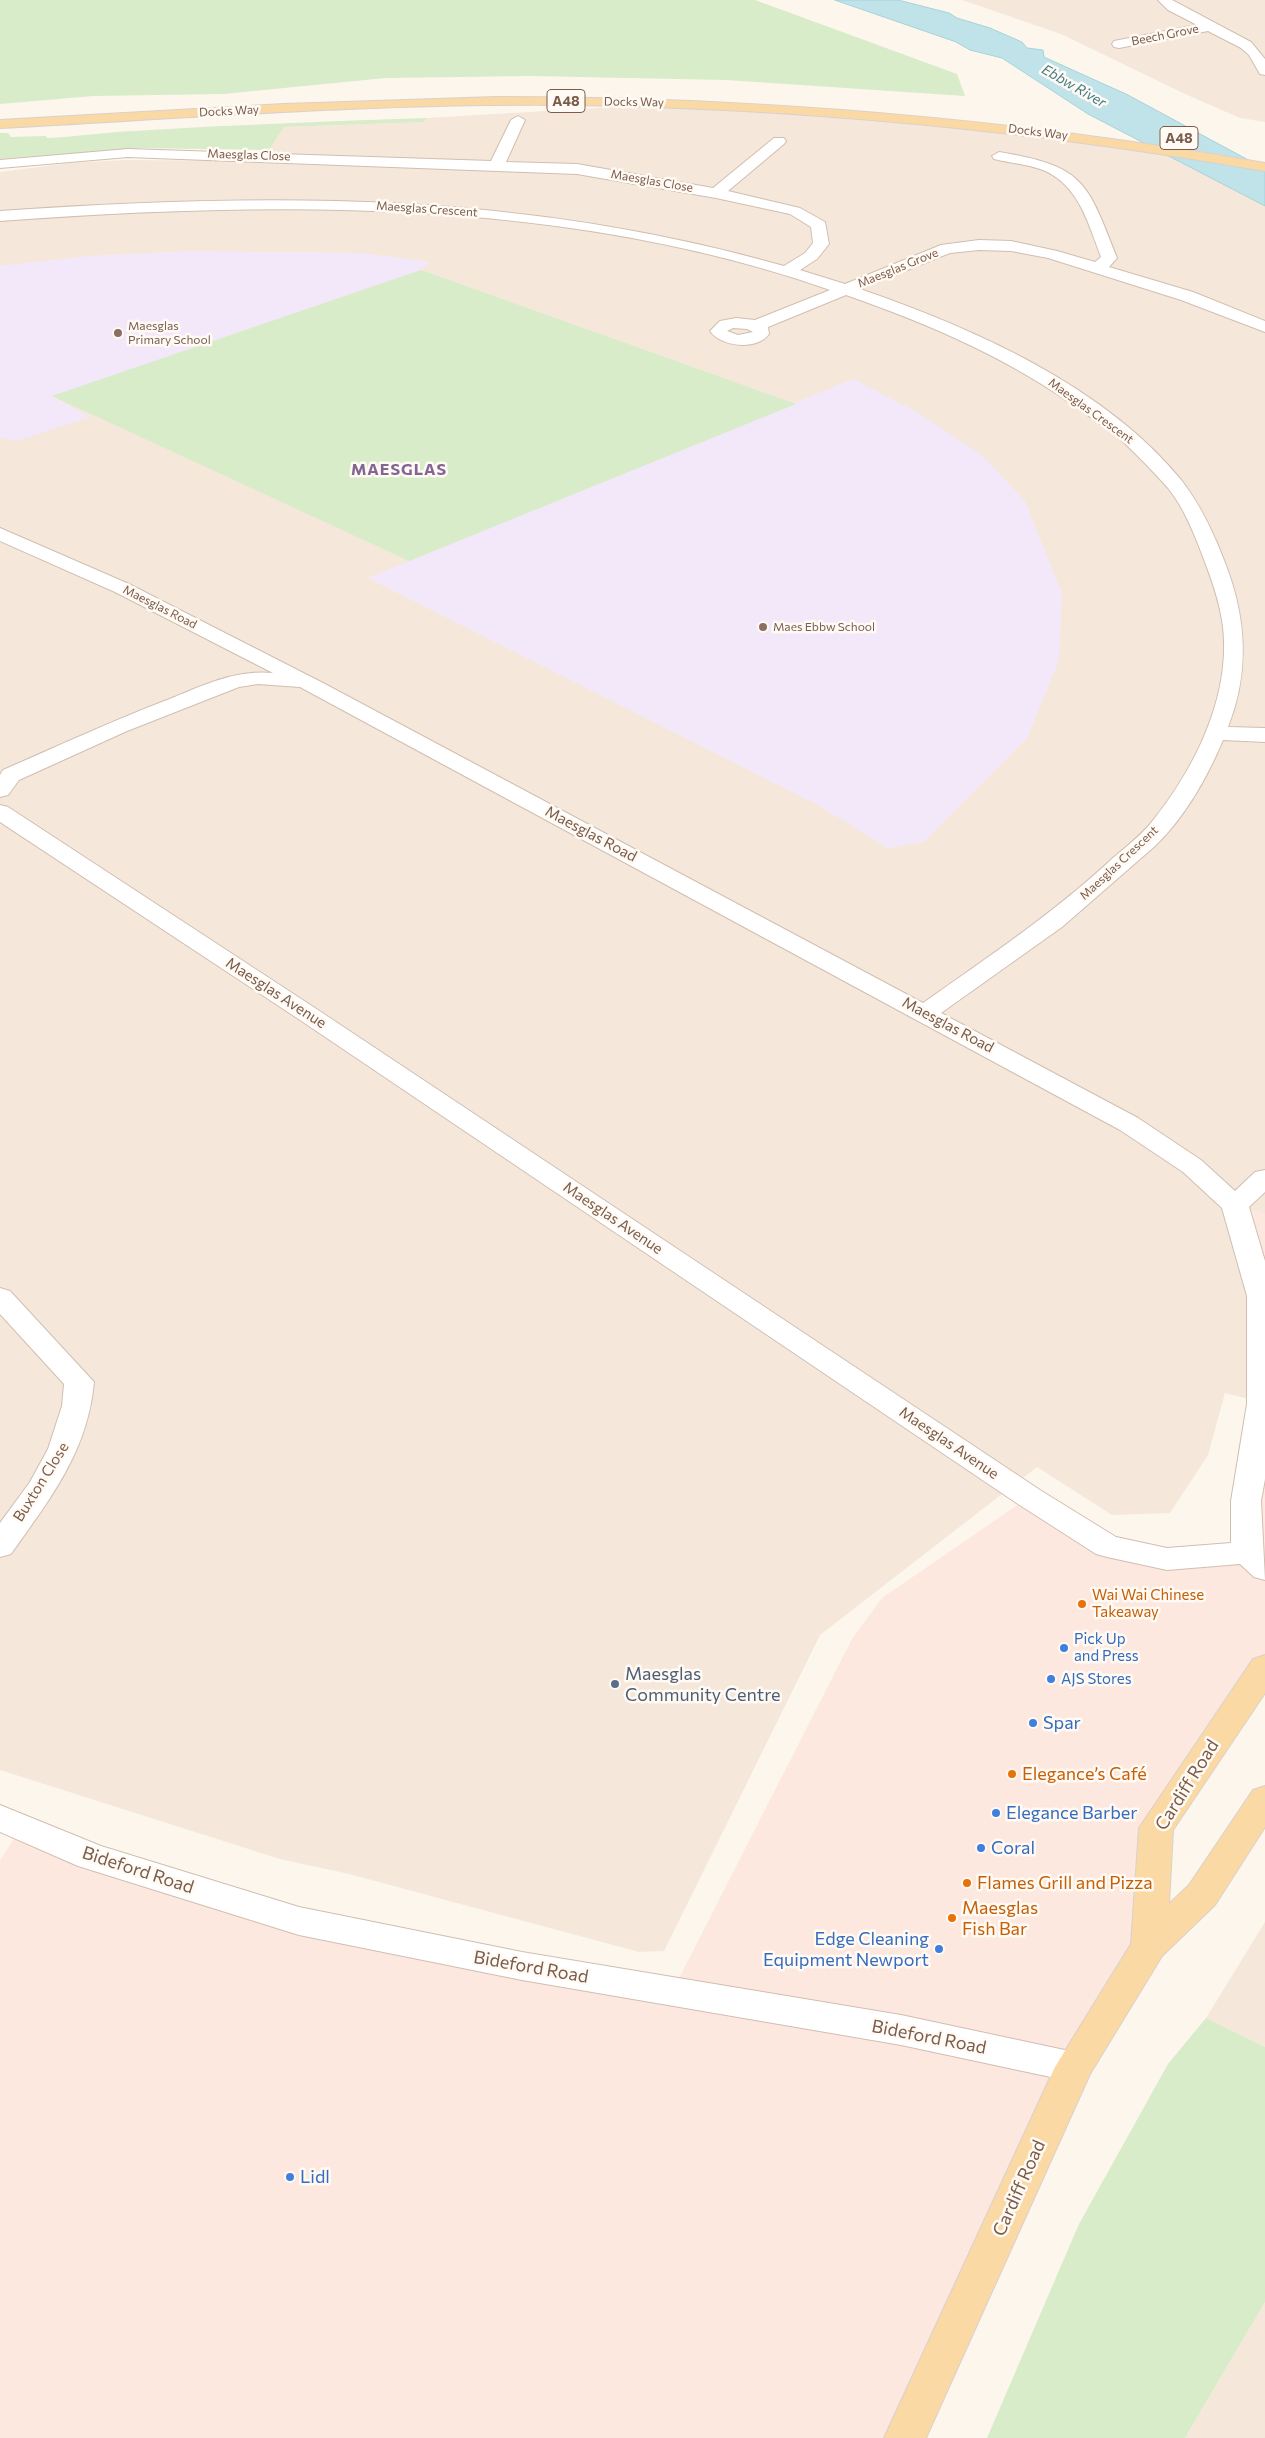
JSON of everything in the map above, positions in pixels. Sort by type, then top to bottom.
[{"type":"main road","name":"Docks Way","points":[[0,112],[349,94],[456,90],[580,89],[805,97],[923,106],[1093,126],[1265,153]]},
{"type":"main road","name":"Docks Way","points":[[0,124],[337,106],[565,100],[808,109],[935,120],[1131,144],[1265,167]]},
{"type":"main road","name":"Cardiff Road","points":[[1149,1946],[1156,1828],[1265,1667]]},
{"type":"main road","name":"Cardiff Road","points":[[905,2438],[1074,2067],[1149,1946],[1202,1895],[1265,1799]]},
{"type":"street","name":"Beech Grove","points":[[1164,0],[1246,45],[1256,53],[1265,71]]},
{"type":"street","name":"Beech Grove","points":[[1118,44],[1211,26]]},
{"type":"street","points":[[498,165],[518,120]]},
{"type":"street","points":[[716,193],[779,141]]},
{"type":"street","name":"Maesglas Close","points":[[0,164],[128,153],[198,154],[498,165],[605,173],[716,193],[795,211],[819,225],[821,244],[811,256],[787,271]]},
{"type":"street","points":[[999,156],[1033,160],[1064,172],[1085,194],[1109,258],[1098,268]]},
{"type":"street","name":"Maesglas Crescent","points":[[0,216],[127,206],[326,203],[392,206],[486,214],[583,226],[662,240],[787,271],[916,316],[1028,366],[1131,437],[1176,486],[1203,529],[1230,604],[1235,646],[1230,684],[1216,733],[1194,777],[1158,828],[1103,882],[1046,927],[926,1013]]},
{"type":"street","name":"Maesglas Grove","points":[[846,290],[947,248],[979,245],[1011,246],[1051,254],[1187,296],[1265,327]]},
{"type":"street","points":[[756,326],[846,290]]},
{"type":"street","name":"Maesglas Road","points":[[2,541],[122,588],[316,687],[926,1013],[1129,1124],[1192,1166],[1235,1205]]},
{"type":"street","name":"Maesglas Road","points":[[0,790],[11,775],[120,726],[235,681],[258,678],[283,680],[316,687]]},
{"type":"street","points":[[1216,733],[1265,735]]},
{"type":"street","name":"Maesglas Avenue","points":[[0,812],[309,1014],[1029,1496],[1107,1546],[1167,1559],[1256,1561]]},
{"type":"street","points":[[1256,1561],[1246,1501],[1262,1404],[1261,1296],[1235,1205],[1265,1178]]},
{"type":"street","name":"Buxton Close","points":[[0,1297],[80,1382],[79,1405],[68,1441],[43,1485],[0,1546]]},
{"type":"street","name":"Bideford Road","points":[[0,1818],[90,1856],[299,1921],[522,1966],[901,2030],[1074,2067]]},
{"type":"shaded area","points":[[962,0],[1265,0],[1265,122],[1240,118],[1185,94],[1061,34]]},
{"type":"shaded area","points":[[681,103],[799,108],[1208,156],[1265,191],[1265,1403],[1225,1393],[1208,1455],[1170,1513],[1112,1515],[1037,1467],[820,1635],[664,1951],[639,1952],[349,1874],[280,1859],[0,1770],[0,172],[70,163],[125,160],[262,161],[284,127],[424,122],[427,118]]},
{"type":"shaded area","name":"Maesglas Primary School","points":[[188,251],[361,253],[431,262],[421,270],[52,396],[90,417],[17,441],[0,437],[0,266],[90,256]]},
{"type":"shaded area","name":"Maes Ebbw School","points":[[853,379],[917,412],[982,455],[1025,501],[1062,594],[1059,660],[1027,738],[924,842],[888,848],[816,804],[368,578]]},
{"type":"shaded area","points":[[1235,1205],[1265,1214],[1265,1667],[1156,1828],[1149,1946],[905,2438],[0,2438],[0,1860],[22,1827],[299,1921],[672,1992],[852,1639],[882,1598],[1029,1497],[1107,1546],[1247,1553],[1262,1404]]},
{"type":"shaded area","points":[[1265,1922],[1265,2047],[1206,2018]]},
{"type":"shaded area","points":[[1265,2302],[1265,2438],[1185,2438]]},
{"type":"green space","points":[[0,0],[755,0],[957,74],[965,96],[726,80],[531,76],[386,78],[223,94],[93,96],[0,104]]},
{"type":"green space","points":[[427,118],[424,122],[284,127],[269,150],[141,148],[0,159],[0,133],[8,133],[11,137],[46,136],[47,138],[207,127]]},
{"type":"green space","points":[[421,270],[796,404],[409,561],[52,396]]},
{"type":"green space","points":[[1206,2018],[1265,2047],[1265,2302],[1185,2438],[987,2438],[1079,2224],[1168,2064]]},
{"type":"water","name":"Ebbw River","points":[[835,0],[898,0],[949,13],[957,18],[990,28],[1022,42],[1027,48],[1043,50],[1044,57],[1128,95],[1265,169],[1265,206],[1088,114],[1002,58],[970,50],[956,42]]},
{"type":"place","name":"Maesglas Primary School","points":[[118,333]]},
{"type":"place","name":"Maes Ebbw School","points":[[763,627]]},
{"type":"place","name":"Wai Wai Chinese Takeaway","points":[[1082,1604]]},
{"type":"place","name":"Pick Up and Press","points":[[1064,1648]]},
{"type":"place","name":"AJS Stores","points":[[1051,1679]]},
{"type":"place","name":"Maesglas Community Centre","points":[[615,1684]]},
{"type":"place","name":"Spar","points":[[1033,1723]]},
{"type":"place","name":"Elegance’s Café","points":[[1012,1774]]},
{"type":"place","name":"Elegance Barber","points":[[996,1813]]},
{"type":"place","name":"Coral","points":[[981,1848]]},
{"type":"place","name":"Flames Grill and Pizza","points":[[967,1883]]},
{"type":"place","name":"Maesglas Fish Bar","points":[[952,1918]]},
{"type":"place","name":"Edge Cleaning Equipment Newport","points":[[939,1949]]},
{"type":"place","name":"Lidl","points":[[290,2177]]},
{"type":"district","name":"MAESGLAS","points":[[399,470]]}]
